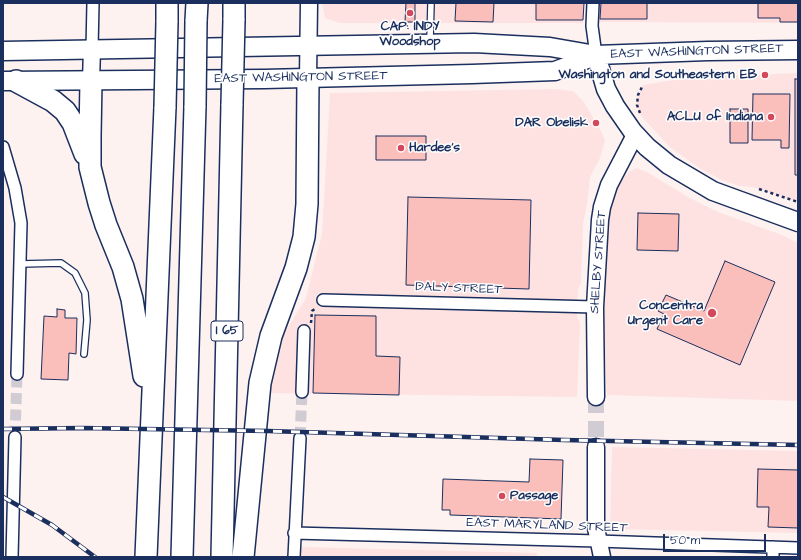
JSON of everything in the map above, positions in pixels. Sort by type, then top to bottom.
[{"type":"highway","points":[[146,557],[147,502],[165,106],[167,12]]},
{"type":"highway","points":[[182,557],[195,106],[196,12]]},
{"type":"highway","name":"I 65","points":[[222,557],[234,12]]},
{"type":"highway","points":[[243,557],[260,383],[271,336],[296,268],[304,237],[307,204],[308,78]]},
{"type":"highway","points":[[10,81],[53,101],[65,111],[73,123],[90,167],[99,203],[126,277],[137,326],[145,396],[147,502]]},
{"type":"highway","points":[[90,167],[91,81]]},
{"type":"main road","points":[[308,78],[309,3]]},
{"type":"main road","name":"EAST WASHINGTON STREET","points":[[3,51],[488,43],[550,48],[596,56],[708,51],[798,50]]},
{"type":"main road","points":[[91,81],[92,49]]},
{"type":"main road","name":"EAST WASHINGTON STREET","points":[[10,81],[446,75],[555,70],[596,56]]},
{"type":"main road","points":[[596,56],[606,90],[615,106],[636,135],[647,147],[669,165],[702,186],[722,195],[798,222]]},
{"type":"main road","name":"SHELBY STREET","points":[[596,397],[595,307],[598,238],[602,207],[614,173],[636,135]]},
{"type":"main road","points":[[596,447],[596,528],[602,557]]},
{"type":"street","points":[[92,49],[93,3]]},
{"type":"street","points":[[593,3],[592,26],[596,56]]},
{"type":"street","points":[[3,147],[15,188],[21,222],[17,374]]},
{"type":"street","name":"DALY STREET","points":[[323,300],[595,307]]},
{"type":"street","points":[[302,392],[304,331]]},
{"type":"street","points":[[12,557],[8,523],[15,437]]},
{"type":"street","points":[[294,557],[294,533],[300,438]]},
{"type":"street","name":"EAST MARYLAND STREET","points":[[294,533],[598,541],[773,552],[798,548]]},
{"type":"lane","points":[[430,44],[431,3]]},
{"type":"lane","points":[[20,264],[61,263],[75,273],[85,293],[87,320],[84,354]]},
{"type":"path","points":[[641,116],[637,105],[638,95],[643,85]]},
{"type":"path","points":[[304,331],[311,332],[312,311],[315,308],[322,308],[323,300]]},
{"type":"shaded area","points":[[322,3],[583,3],[583,23],[339,23],[325,18]]},
{"type":"shaded area","points":[[598,3],[798,3],[798,23],[598,22]]},
{"type":"shaded area","points":[[798,73],[798,202],[753,187],[740,186],[722,180],[701,169],[671,148],[641,116],[637,105],[638,95],[643,85],[715,76]]},
{"type":"shaded area","points":[[555,89],[573,91],[584,102],[605,141],[600,158],[590,177],[583,224],[581,283],[578,290],[577,316],[580,324],[577,397],[265,393],[265,386],[284,334],[306,298],[322,234],[330,93]]},
{"type":"shaded area","points":[[636,168],[647,172],[688,197],[718,212],[782,235],[798,243],[798,401],[607,395],[603,320],[604,256],[609,205],[619,184],[629,172]]},
{"type":"shaded area","points":[[612,447],[798,451],[798,533],[610,529]]},
{"type":"shaded area","points":[[302,547],[537,553],[537,557],[300,557]]},
{"type":"building","name":"CAP: INDY Woodshop","points":[[406,3],[415,3],[415,22],[405,22]]},
{"type":"building","points":[[456,3],[494,3],[493,22],[455,21]]},
{"type":"building","points":[[536,3],[584,3],[583,20],[536,20]]},
{"type":"building","points":[[601,3],[647,3],[647,19],[600,19]]},
{"type":"building","points":[[758,3],[798,3],[798,22],[780,22],[780,18],[758,18]]},
{"type":"building","points":[[795,79],[798,79],[798,175],[795,175]]},
{"type":"building","name":"ACLU of Indiana","points":[[753,94],[790,94],[789,148],[781,148],[781,140],[752,140]]},
{"type":"building","points":[[730,109],[748,109],[748,143],[730,143]]},
{"type":"building","name":"Hardee's","points":[[376,136],[426,136],[426,160],[376,160]]},
{"type":"building","points":[[408,197],[531,200],[529,289],[406,285]]},
{"type":"building","points":[[638,213],[679,214],[678,251],[637,250]]},
{"type":"building","name":"Concentra Urgent Care","points":[[725,261],[775,282],[740,365],[657,329],[664,314],[658,311],[666,295],[704,311]]},
{"type":"building","points":[[57,309],[65,310],[65,318],[77,318],[76,354],[69,353],[68,380],[41,379],[44,316],[57,317]]},
{"type":"building","points":[[315,315],[376,316],[376,356],[400,357],[399,395],[313,393]]},
{"type":"building","name":"Passage","points":[[530,459],[563,460],[561,519],[450,515],[450,510],[442,510],[443,479],[529,482]]},
{"type":"building","points":[[758,469],[798,470],[798,528],[768,527],[769,507],[757,507]]},
{"type":"tunnel","points":[[15,437],[17,374]]},
{"type":"tunnel","points":[[300,438],[302,392]]},
{"type":"tunnel","points":[[596,397],[596,447]]},
{"type":"railway","points":[[3,429],[82,428],[268,431],[798,445]]},
{"type":"railway","points":[[3,497],[52,525],[95,557]]},
{"type":"place","name":"CAP: INDY Woodshop","points":[[410,13]]},
{"type":"place","name":"Washington and Southeastern EB","points":[[765,75]]},
{"type":"place","name":"ACLU of Indiana","points":[[771,117]]},
{"type":"place","name":"DAR Obelisk","points":[[596,123]]},
{"type":"place","name":"Hardee's","points":[[401,148]]},
{"type":"place","name":"Concentra Urgent Care","points":[[712,313]]},
{"type":"place","name":"Passage","points":[[502,496]]}]
